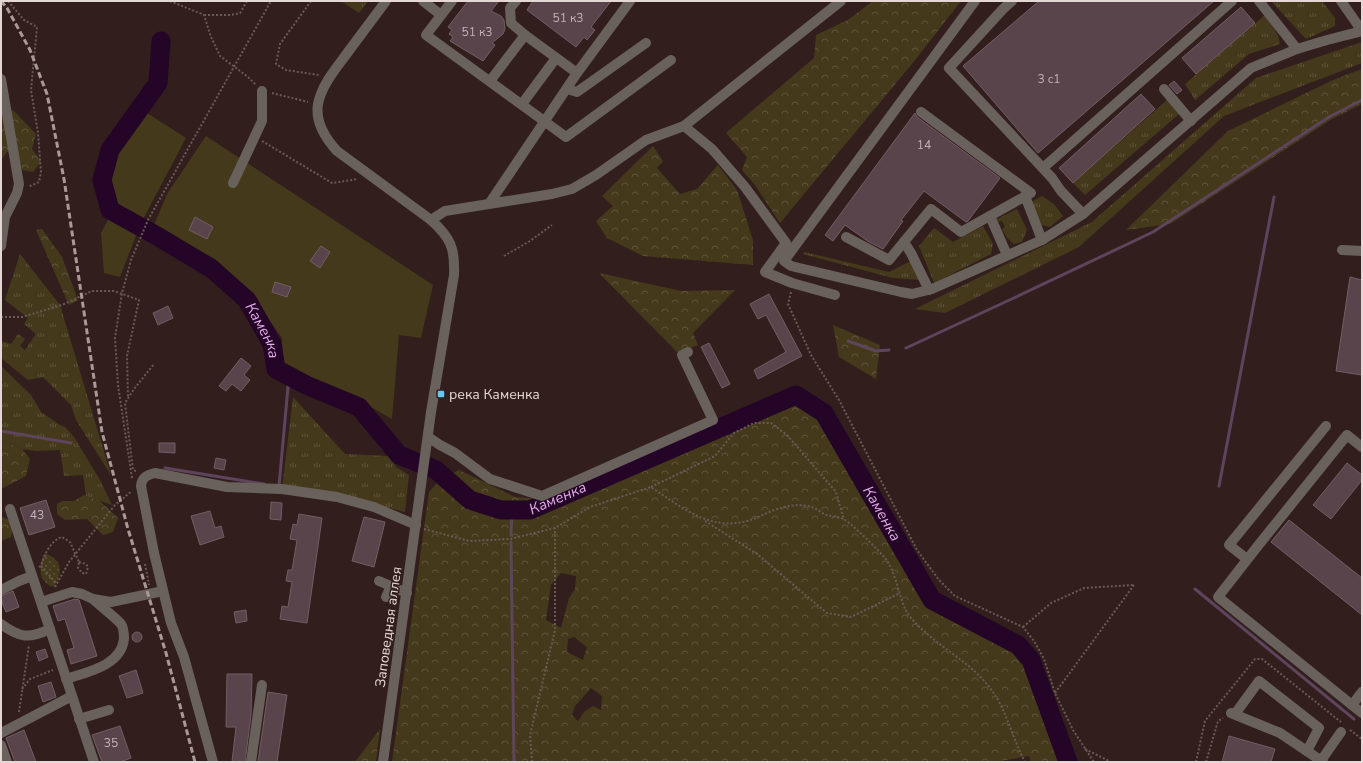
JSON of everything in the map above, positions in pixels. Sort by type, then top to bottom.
[{"type":"street","points":[[386,1],[330,77],[322,92],[318,104],[318,116],[322,130],[329,142],[337,151],[431,220],[448,237],[453,248],[455,260],[454,275],[428,437],[455,453],[490,479],[542,496],[713,420],[682,355],[688,352]]},
{"type":"street","points":[[423,1],[441,15]]},
{"type":"street","points":[[452,1],[426,35],[566,137],[671,60]]},
{"type":"street","points":[[516,1],[510,8],[511,23],[577,73]]},
{"type":"street","points":[[489,204],[577,73],[630,1]]},
{"type":"street","points":[[431,220],[445,211],[552,194],[572,189],[646,140],[684,126],[841,1]]},
{"type":"street","points":[[975,1],[784,262],[791,266],[912,294],[929,290],[1042,240],[1083,214],[1251,68],[1297,49],[1362,31],[1341,1]]},
{"type":"street","points":[[1012,1],[949,68],[1052,178],[1061,191],[1083,214]]},
{"type":"street","points":[[1042,168],[1232,1]]},
{"type":"street","points":[[1259,1],[1297,49]]},
{"type":"street","points":[[490,82],[525,35]]},
{"type":"street","points":[[567,89],[577,92],[646,43]]},
{"type":"street","points":[[522,104],[556,58]]},
{"type":"street","points":[[1,80],[19,184],[17,193],[5,217],[1,246]]},
{"type":"street","points":[[1164,88],[1191,121]]},
{"type":"street","points":[[233,183],[262,121],[262,91]]},
{"type":"street","points":[[846,237],[889,260],[931,209],[961,232],[1031,193],[921,112]]},
{"type":"street","points":[[684,126],[712,149],[726,165],[745,187],[786,243],[765,272],[792,283],[835,295]]},
{"type":"street","points":[[1025,196],[1042,240]]},
{"type":"street","points":[[990,216],[1007,255]]},
{"type":"street","points":[[904,242],[929,290]]},
{"type":"street","points":[[1342,250],[1362,251]]},
{"type":"street","points":[[1247,559],[1229,545],[1326,426]]},
{"type":"street","points":[[1362,447],[1347,435],[1218,597],[1362,713]]},
{"type":"street","name":"Заповедная аллея","points":[[383,762],[428,437]]},
{"type":"street","points":[[213,762],[184,657],[171,623],[137,488],[142,480],[155,473],[227,487],[282,489],[336,497],[374,507],[416,525]]},
{"type":"street","points":[[10,509],[94,762]]},
{"type":"street","points":[[1,590],[32,574]]},
{"type":"street","points":[[379,581],[407,593]]},
{"type":"street","points":[[386,597],[391,586]]},
{"type":"street","points":[[41,602],[72,592],[82,594],[93,599],[111,602],[163,591]]},
{"type":"street","points":[[66,679],[104,666],[115,658],[123,646],[124,634],[121,625],[93,599]]},
{"type":"street","points":[[1,624],[14,634],[30,636],[50,629]]},
{"type":"street","points":[[1307,751],[1319,728],[1259,681],[1233,713],[1280,733],[1321,762],[1345,729]]},
{"type":"street","points":[[251,762],[262,685]]},
{"type":"street","points":[[1352,705],[1362,692]]},
{"type":"street","points":[[1,733],[72,696]]},
{"type":"street","points":[[79,718],[109,710]]},
{"type":"street","points":[[1,745],[7,762]]},
{"type":"path","points":[[8,1],[24,20],[37,27],[31,90],[38,133],[41,172],[39,182],[17,193]]},
{"type":"path","points":[[170,1],[204,15],[231,15],[240,12],[247,1]]},
{"type":"path","points":[[135,497],[137,488],[118,385],[115,338],[122,293],[131,260],[148,220],[271,1]]},
{"type":"path","points":[[311,1],[280,44],[276,64],[286,70],[330,77]]},
{"type":"path","points":[[204,15],[211,38],[220,56],[248,77],[262,91],[318,104]]},
{"type":"path","points":[[255,137],[332,183],[371,177]]},
{"type":"path","points":[[504,256],[530,241],[552,224]]},
{"type":"path","points":[[1,317],[22,317],[62,305],[92,291],[114,291],[139,300],[127,356],[128,398]]},
{"type":"path","points":[[788,304],[811,355],[839,400],[917,550],[939,580],[955,596],[1023,627],[1034,640],[1044,659],[1055,694],[1073,730],[1084,749],[1094,762]]},
{"type":"path","points":[[147,476],[133,470],[124,403],[154,364]]},
{"type":"path","points":[[416,525],[420,528],[469,541],[510,539],[555,528],[590,507],[651,487],[715,456],[734,433],[754,423],[771,423],[787,435],[836,492],[844,520]]},
{"type":"path","points":[[651,487],[691,514],[702,519],[757,554],[827,613],[851,617],[900,592]]},
{"type":"path","points":[[54,589],[66,567],[115,505],[137,488]]},
{"type":"path","points":[[702,519],[721,523],[734,523],[754,518],[777,508],[793,505],[810,506],[826,515],[844,520],[866,539],[888,562],[904,606],[911,617],[989,687],[1000,702],[1025,762]]},
{"type":"path","points":[[532,762],[530,735],[555,630],[555,528]]},
{"type":"path","points":[[32,574],[41,566],[48,550],[57,538],[66,538],[70,542],[80,562],[86,564],[88,567],[86,574],[82,573],[78,568],[80,562]]},
{"type":"path","points":[[145,564],[150,594]]},
{"type":"path","points":[[41,566],[57,584]]},
{"type":"path","points":[[1023,627],[1051,603],[1084,588],[1134,585],[1055,694]]},
{"type":"path","points":[[13,727],[17,721],[30,636]]},
{"type":"path","points":[[1196,762],[1205,720],[1255,659],[1262,659],[1345,729],[1362,739]]},
{"type":"path","points":[[22,690],[30,680],[62,667]]},
{"type":"path","points":[[1206,762],[1218,721],[1233,713]]},
{"type":"path","points":[[1084,749],[1111,762]]},
{"type":"green space","points":[[341,1],[368,1],[359,13]]},
{"type":"green space","points":[[873,1],[961,1],[916,59],[780,223],[755,185],[742,170],[747,157],[726,133],[814,58],[816,35],[848,20]]},
{"type":"green space","points":[[1271,1],[1322,1],[1335,18],[1335,26],[1306,39]]},
{"type":"green space","points":[[1265,15],[1278,35],[1280,44],[1249,54],[1195,100],[1185,84]]},
{"type":"green space","points":[[1362,42],[1362,63],[1224,116],[1079,247],[945,313],[915,309],[1092,222],[1256,78]]},
{"type":"green space","points":[[1362,69],[1362,104],[1332,119],[1170,224],[1126,230],[1228,131],[1333,80]]},
{"type":"green space","points":[[1167,100],[1179,114],[1085,195],[1073,183]]},
{"type":"green space","points":[[1,108],[14,111],[36,134],[32,149],[41,162],[33,172],[22,170],[17,148],[7,152],[1,160]]},
{"type":"green space","points":[[147,113],[186,138],[141,223],[120,277],[104,273],[101,233],[113,210],[105,183],[113,152],[129,128]]},
{"type":"green space","points":[[206,136],[433,285],[421,338],[399,335],[392,419],[364,403],[307,379],[283,364],[282,338],[253,297],[215,259],[154,225],[167,194]]},
{"type":"green space","points":[[653,146],[663,161],[657,168],[680,194],[697,189],[718,165],[737,190],[753,240],[753,265],[643,256],[607,238],[596,221],[613,206],[602,196]]},
{"type":"green space","points":[[1042,196],[1054,204],[1063,216],[1050,227],[1042,225],[1031,202]]},
{"type":"green space","points":[[1017,209],[1027,230],[1022,242],[1014,244],[1007,238],[1002,229],[1005,227],[1002,221],[999,222],[997,219]]},
{"type":"green space","points":[[983,226],[993,244],[991,254],[934,283],[919,246],[934,228],[953,242]]},
{"type":"green space","points":[[42,229],[62,257],[78,300],[69,305],[36,230]]},
{"type":"green space","points":[[804,252],[889,272],[911,261],[922,280],[893,278],[803,254]]},
{"type":"green space","points":[[20,254],[60,305],[111,475],[76,420],[71,405],[43,377],[28,380],[1,358],[1,341],[11,344],[18,334],[25,339],[20,346],[25,350],[36,334],[24,324],[28,318],[5,300]]},
{"type":"green space","points":[[599,273],[681,291],[735,290],[693,333],[698,345],[678,353]]},
{"type":"green space","points":[[833,325],[880,345],[876,379],[839,357]]},
{"type":"green space","points":[[1,366],[31,395],[41,412],[65,427],[74,437],[100,480],[112,505],[86,496],[83,475],[64,476],[60,450],[36,451],[22,449],[1,440]]},
{"type":"green space","points":[[793,395],[818,417],[927,604],[1024,656],[1062,762],[1031,762],[1029,756],[995,762],[392,762],[429,492],[437,483],[459,470],[515,497],[542,499]],"holes":[[[561,573],[576,576],[575,589],[569,598],[561,628],[546,620],[551,585]],[[574,637],[587,647],[583,660],[567,652],[568,639]],[[591,688],[602,696],[601,710],[593,706],[584,712],[578,721],[572,715],[575,706]]]},
{"type":"green space","points":[[293,397],[345,454],[389,456],[396,467],[409,475],[405,512],[386,507],[282,489]]},
{"type":"green space","points":[[1,440],[22,449],[30,459],[26,476],[1,489]]},
{"type":"green space","points":[[84,495],[100,501],[118,518],[113,532],[103,535],[87,519],[65,520],[57,514],[57,504],[63,501],[74,501]]},
{"type":"green space","points":[[1,517],[8,519],[13,526],[11,537],[1,541]]},
{"type":"green space","points":[[45,553],[55,559],[60,567],[59,576],[54,587],[45,582],[42,578],[41,563]]},
{"type":"green space","points":[[380,729],[376,762],[355,762]]},
{"type":"building","points":[[468,1],[499,1],[491,11],[501,16],[504,20],[505,29],[503,34],[492,43],[495,45],[483,61],[450,41],[453,37],[449,34],[452,30],[448,27]]},
{"type":"building","points":[[533,1],[611,1],[591,27],[595,30],[587,40],[584,37],[576,47],[527,10]]},
{"type":"building","points":[[1039,1],[1214,1],[1038,153],[963,66]]},
{"type":"building","points":[[1241,7],[1255,23],[1196,74],[1182,58]]},
{"type":"building","points":[[1174,81],[1182,90],[1177,94],[1169,85]]},
{"type":"building","points":[[1141,94],[1155,109],[1073,183],[1059,168]]},
{"type":"building","points":[[915,113],[917,117],[1000,178],[966,222],[924,191],[901,220],[903,221],[883,249],[869,242],[845,225],[833,241],[825,235]]},
{"type":"building","points":[[195,217],[213,227],[207,239],[189,230]]},
{"type":"building","points":[[321,246],[330,252],[320,268],[310,261]]},
{"type":"building","points":[[1350,277],[1362,280],[1362,375],[1336,371]]},
{"type":"building","points":[[275,282],[291,287],[287,297],[272,292]]},
{"type":"building","points":[[769,294],[802,356],[758,379],[754,370],[786,352],[766,315],[758,319],[750,304]]},
{"type":"building","points":[[168,306],[173,318],[158,325],[153,313]]},
{"type":"building","points":[[709,343],[730,384],[722,388],[701,347]]},
{"type":"building","points":[[241,358],[251,366],[244,375],[250,380],[241,391],[232,384],[226,391],[219,386]]},
{"type":"building","points":[[159,443],[175,443],[175,453],[159,452]]},
{"type":"building","points":[[216,458],[226,460],[224,470],[214,468]]},
{"type":"building","points":[[1347,463],[1362,475],[1362,480],[1331,519],[1313,505]]},
{"type":"building","points":[[46,500],[55,527],[29,535],[20,508]]},
{"type":"building","points":[[271,502],[282,503],[281,520],[270,519]]},
{"type":"building","points":[[210,511],[215,528],[221,526],[224,537],[200,545],[191,516]]},
{"type":"building","points":[[299,514],[322,518],[307,623],[280,619],[282,606],[288,607],[292,582],[286,581],[288,570],[292,570],[297,540],[290,539],[293,524],[297,525]]},
{"type":"building","points":[[364,517],[385,522],[374,567],[352,561]]},
{"type":"building","points":[[1289,520],[1362,578],[1362,615],[1271,542]]},
{"type":"building","points":[[13,591],[19,607],[6,612],[1,596]]},
{"type":"building","points":[[75,599],[79,600],[97,656],[71,664],[67,650],[74,648],[65,619],[58,621],[53,606]]},
{"type":"building","points":[[246,610],[247,621],[236,623],[234,612]]},
{"type":"building","points":[[135,632],[139,632],[141,633],[141,641],[135,642],[132,639],[132,635]]},
{"type":"building","points":[[45,649],[48,657],[39,661],[36,652]]},
{"type":"building","points":[[136,670],[143,693],[127,698],[119,676]]},
{"type":"building","points":[[227,674],[252,674],[251,715],[245,762],[232,762],[236,727],[226,727]]},
{"type":"building","points":[[51,682],[56,697],[43,702],[38,686]]},
{"type":"building","points":[[268,692],[287,695],[277,762],[258,762]]},
{"type":"building","points":[[120,726],[131,758],[120,762],[102,762],[92,735]]},
{"type":"building","points":[[24,730],[36,762],[15,762],[6,738]]},
{"type":"building","points":[[1229,736],[1275,749],[1271,762],[1222,762]]},
{"type":"waterway","name":"Каменка","points":[[161,41],[158,83],[110,150],[102,180],[110,210],[212,269],[247,300],[272,344],[276,369],[306,385],[359,407],[399,455],[436,470],[470,500],[501,510],[530,510],[796,395],[824,413],[932,600],[1018,645],[1031,660],[1068,762]]},
{"type":"waterway","points":[[906,348],[1153,232],[1329,117],[1362,100]]},
{"type":"waterway","points":[[1219,486],[1274,197]]},
{"type":"waterway","points":[[848,341],[876,351],[889,350]]},
{"type":"waterway","points":[[278,486],[289,376]]},
{"type":"waterway","points":[[1,431],[71,443]]},
{"type":"waterway","points":[[165,468],[264,484]]},
{"type":"waterway","points":[[511,535],[512,510]]},
{"type":"waterway","points":[[511,542],[514,762]]},
{"type":"waterway","points":[[1195,589],[1354,719]]},
{"type":"railway","points":[[1,1],[7,8],[30,50],[47,94],[64,179],[102,432],[128,529],[166,653],[195,762]]},
{"type":"place","name":"река Каменка","points":[[441,394]]}]
